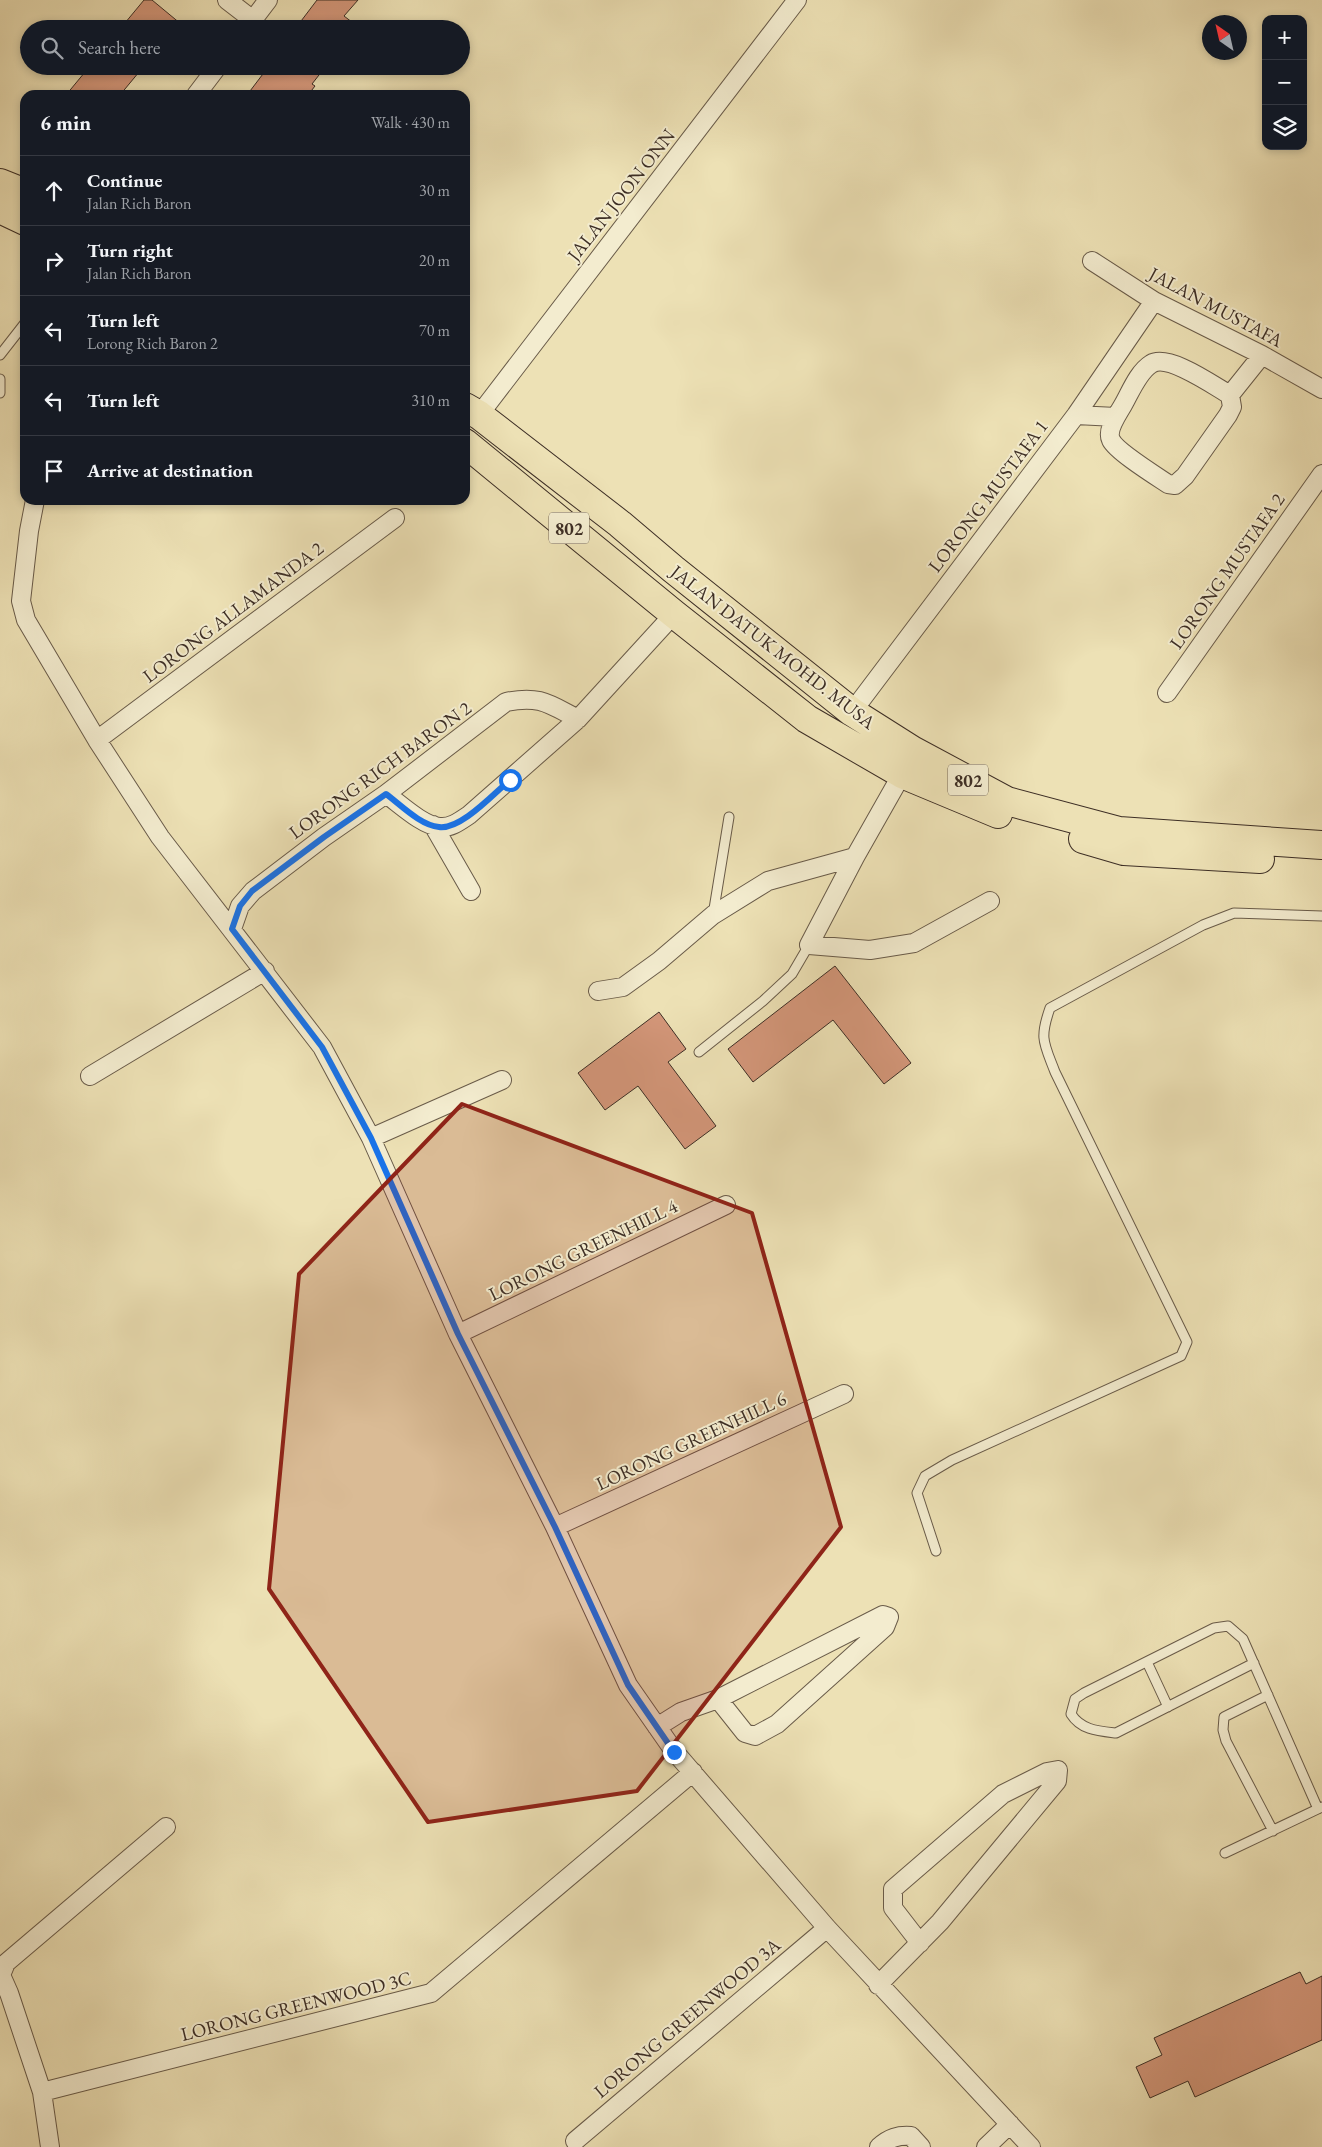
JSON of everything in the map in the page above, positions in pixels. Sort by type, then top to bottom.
[{"type":"highway","points":[[0,183],[20,191]]},
{"type":"highway","points":[[0,209],[20,219]]},
{"type":"highway","name":"JALAN DATUK MOHD. MUSA","points":[[472,411],[620,524],[673,570],[852,712],[912,750],[1007,801],[1119,831],[1322,845]]},
{"type":"highway","name":"JALAN DATUK MOHD. MUSA","points":[[470,447],[674,614],[807,719],[902,774],[1001,815],[1124,852],[1322,863]]},
{"type":"highway","points":[[673,570],[680,600],[674,614]]},
{"type":"street","points":[[227,0],[246,20]]},
{"type":"street","points":[[253,20],[268,0]]},
{"type":"street","name":"JALAN JOON ONN","points":[[472,411],[797,0]]},
{"type":"street","points":[[200,90],[211,75]]},
{"type":"street","name":"JALAN MUSTAFA","points":[[1092,262],[1154,301],[1262,355],[1322,389]]},
{"type":"street","name":"LORONG MUSTAFA 1","points":[[852,712],[1076,415],[1154,301]]},
{"type":"street","points":[[1230,395],[1175,364],[1157,362],[1151,364],[1143,371],[1116,417],[1110,433],[1111,440],[1114,445],[1168,484],[1175,485],[1185,476],[1228,416],[1232,407],[1230,395],[1262,355]]},
{"type":"street","points":[[1076,415],[1116,417]]},
{"type":"street","name":"LORONG MUSTAFA 2","points":[[1167,693],[1322,474]]},
{"type":"street","points":[[34,505],[28,531],[21,601],[26,620],[97,740],[160,837],[322,1047],[371,1138],[458,1334],[555,1527],[628,1685],[674,1752],[827,1928],[878,1985],[1031,2147]]},
{"type":"street","name":"LORONG ALLAMANDA 2","points":[[97,740],[395,518]]},
{"type":"street","points":[[386,794],[411,814],[433,824],[440,827],[455,824],[469,815],[578,720],[674,614]]},
{"type":"street","name":"LORONG RICH BARON 2","points":[[232,929],[240,906],[252,891],[324,837],[386,794],[506,702],[524,698],[541,700],[578,720]]},
{"type":"street","points":[[902,774],[855,857],[809,945],[870,950],[914,943],[990,901]]},
{"type":"street","points":[[433,824],[471,891]]},
{"type":"street","points":[[598,991],[623,987],[659,961],[713,915],[768,881],[855,857]]},
{"type":"street","points":[[90,1076],[265,971]]},
{"type":"street","points":[[371,1138],[502,1080]]},
{"type":"street","name":"LORONG GREENHILL 4","points":[[458,1334],[726,1205]]},
{"type":"street","name":"LORONG GREENHILL 6","points":[[555,1527],[844,1394]]},
{"type":"street","points":[[657,1727],[681,1712],[718,1699],[883,1615],[889,1617],[885,1627],[777,1724],[756,1736],[745,1733],[718,1699]]},
{"type":"street","points":[[878,1985],[920,1943],[1058,1781],[1058,1770],[1052,1770],[1003,1794],[893,1888],[893,1908],[920,1943]]},
{"type":"street","name":"LORONG GREENWOOD 3C","points":[[42,2092],[431,1993],[693,1772]]},
{"type":"street","points":[[50,2147],[42,2092],[9,1993],[1,1975],[6,1963],[166,1827]]},
{"type":"street","name":"LORONG GREENWOOD 3A","points":[[575,2141],[827,1928]]},
{"type":"street","points":[[986,2147],[1010,2124]]},
{"type":"street","points":[[879,2147],[886,2141],[899,2135],[911,2136],[921,2147]]},
{"type":"lane","points":[[0,355],[20,329]]},
{"type":"lane","points":[[0,379],[0,393]]},
{"type":"lane","points":[[713,915],[729,817]]},
{"type":"lane","points":[[936,1551],[917,1493],[925,1476],[952,1460],[1181,1356],[1187,1342],[1055,1072],[1044,1044],[1043,1028],[1050,1008],[1203,925],[1234,913],[1322,916]]},
{"type":"lane","points":[[699,1052],[763,1001],[792,974],[809,945]]},
{"type":"lane","points":[[1225,1853],[1320,1808],[1243,1638],[1228,1626],[1214,1628],[1084,1693],[1075,1700],[1071,1714],[1077,1724],[1098,1731],[1116,1733],[1254,1663]]},
{"type":"lane","points":[[1147,1662],[1168,1707]]},
{"type":"lane","points":[[1268,1695],[1224,1717],[1223,1730],[1226,1741],[1273,1831]]},
{"type":"highlighted area","points":[[462,1104],[752,1213],[841,1527],[637,1791],[428,1822],[269,1589],[299,1274]]},
{"type":"building","points":[[144,0],[152,0],[176,20],[127,20]]},
{"type":"building","points":[[317,0],[358,0],[344,16],[349,20],[302,20]]},
{"type":"building","points":[[83,75],[137,75],[124,90],[70,90]]},
{"type":"building","points":[[262,75],[319,75],[312,84],[315,86],[312,90],[251,90]]},
{"type":"building","points":[[835,966],[911,1063],[884,1084],[833,1020],[753,1082],[728,1049]]},
{"type":"building","points":[[659,1012],[686,1049],[668,1062],[716,1126],[685,1149],[638,1086],[605,1110],[578,1073]]},
{"type":"building","points":[[1300,1972],[1306,1984],[1322,1976],[1322,2040],[1195,2097],[1188,2081],[1150,2098],[1136,2067],[1162,2055],[1154,2038]]},
{"type":"route","points":[[510,780],[469,815],[455,824],[440,827],[411,814],[386,794],[324,837],[252,891],[240,906],[232,929],[322,1047],[371,1138],[458,1334],[555,1527],[628,1685],[674,1752]]}]
